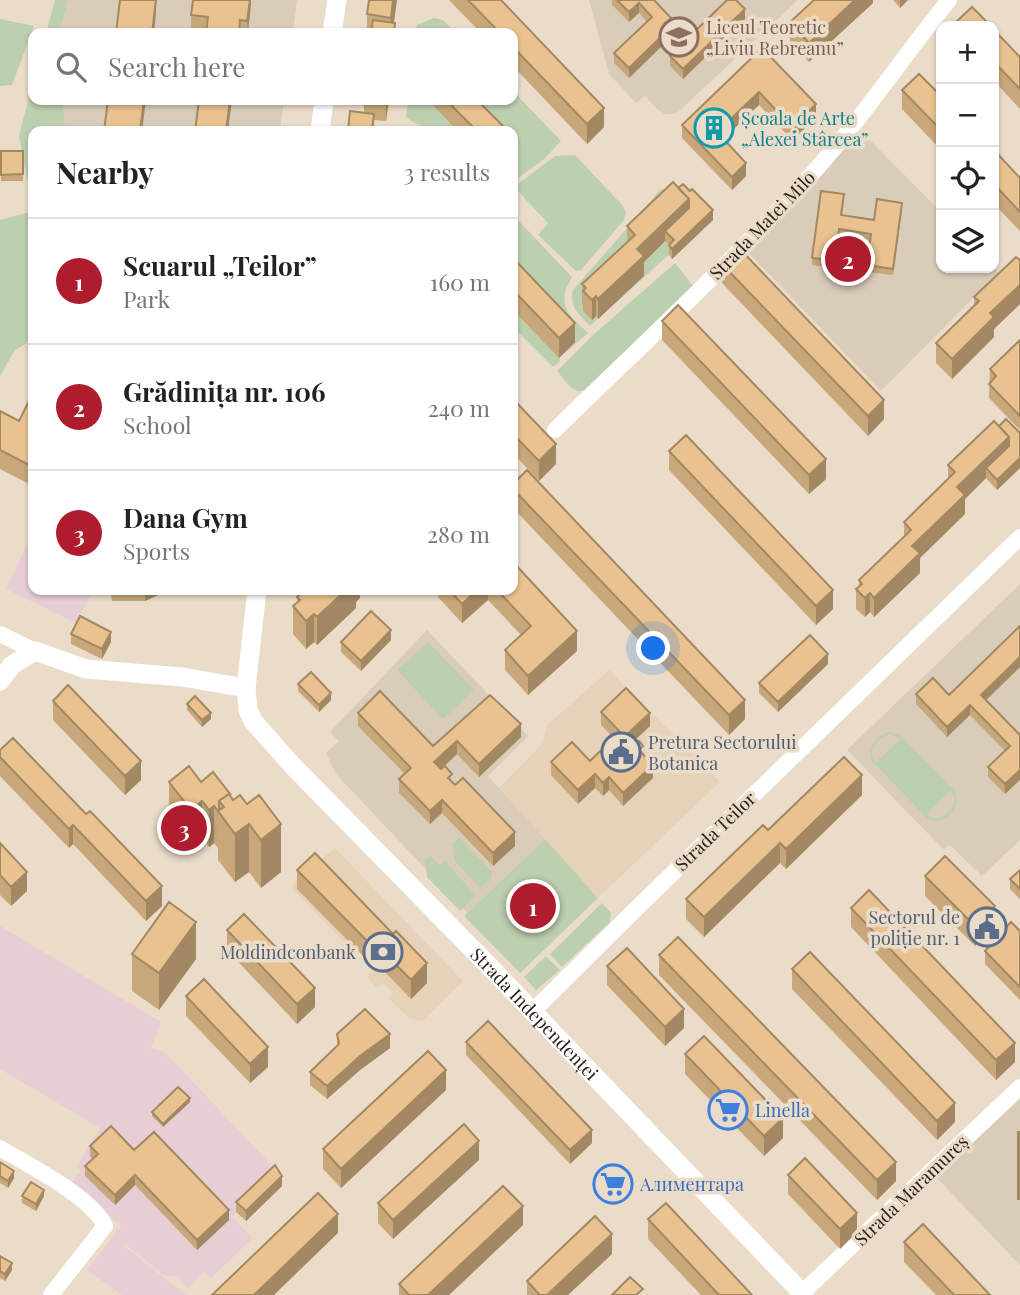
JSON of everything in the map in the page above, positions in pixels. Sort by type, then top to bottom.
[{"type":"main road","points":[[333,28],[337,0]]},
{"type":"main road","points":[[321,126],[323,105]]},
{"type":"main road","name":"Strada Independenței","points":[[256,595],[246,688],[248,710],[262,733],[803,1294]]},
{"type":"main road","points":[[0,681],[12,665],[36,651],[86,669],[199,679],[246,688]]},
{"type":"street","name":"Strada Matei Milo","points":[[555,430],[702,287],[811,175],[871,103],[949,0]]},
{"type":"street","name":"Strada Teilor","points":[[533,1011],[1020,537]]},
{"type":"street","points":[[0,634],[36,651]]},
{"type":"street","name":"Strada Maramureș","points":[[803,1294],[1020,1087]]},
{"type":"street","points":[[0,1148],[79,1197],[93,1208],[105,1226],[51,1295]]},
{"type":"shaded area","points":[[68,0],[297,0],[294,28],[60,28]]},
{"type":"shaded area","name":"Liceul Teoretic „Liviu Rebreanu”","points":[[589,0],[798,0],[678,112],[665,114],[645,96],[636,103],[609,74]]},
{"type":"shaded area","points":[[63,105],[283,105],[281,126],[65,126]]},
{"type":"shaded area","points":[[858,128],[936,207],[936,273],[998,273],[881,391],[747,251]]},
{"type":"shaded area","points":[[28,543],[28,595],[90,595],[76,623],[6,589]]},
{"type":"shaded area","points":[[1020,584],[1020,840],[982,876],[950,845],[943,849],[847,750]]},
{"type":"shaded area","points":[[427,630],[528,736],[488,776],[545,839],[467,913],[336,774],[326,753],[339,741],[330,732]]},
{"type":"shaded area","name":"Pretura Sectorului Botanica","points":[[609,670],[720,782],[598,898],[499,788],[543,743],[547,725]]},
{"type":"shaded area","points":[[335,848],[463,981],[423,1021],[410,1019],[388,998],[393,993],[383,983],[377,988],[367,977],[375,968],[354,947],[351,950],[292,888],[296,880]]},
{"type":"shaded area","points":[[0,926],[161,1022],[151,1048],[163,1052],[177,1065],[278,1172],[232,1217],[253,1238],[211,1278],[204,1272],[188,1288],[179,1276],[165,1276],[123,1245],[186,1295],[122,1295],[87,1270],[121,1226],[72,1181],[80,1171],[77,1166],[100,1128],[0,1069]]},
{"type":"shaded area","points":[[1020,1099],[1020,1265],[936,1177]]},
{"type":"green space","points":[[55,0],[68,0],[60,28],[47,28]]},
{"type":"green space","points":[[434,18],[443,20],[451,28],[417,28],[417,25]]},
{"type":"green space","points":[[0,19],[34,26],[28,28],[28,42],[12,85],[0,86]]},
{"type":"green space","points":[[518,96],[561,141],[544,159],[518,178],[518,126],[423,126],[406,117],[407,105],[518,105]]},
{"type":"green space","points":[[28,101],[28,105],[63,105],[65,126],[28,126],[28,184],[19,136]]},
{"type":"green space","points":[[575,155],[623,206],[626,213],[624,220],[581,270],[576,271],[538,235],[548,223],[518,191],[518,184],[555,156]]},
{"type":"green space","points":[[661,189],[671,190],[582,303],[586,308],[584,311],[592,319],[596,316],[598,318],[637,268],[665,241],[674,250],[590,326],[574,306],[573,290]]},
{"type":"green space","points":[[28,212],[28,343],[15,350],[0,376],[0,220]]},
{"type":"green space","points":[[518,220],[572,277],[566,291],[565,306],[588,333],[559,358],[560,361],[553,367],[518,332]]},
{"type":"green space","points":[[675,263],[693,286],[586,390],[577,391],[570,386],[557,371],[593,335]]},
{"type":"green space","points":[[428,642],[474,690],[443,719],[397,670]]},
{"type":"green space","points":[[885,733],[901,736],[955,791],[956,804],[950,815],[940,820],[927,818],[871,760],[872,746],[877,738]],"holes":[[[890,734],[901,739],[875,763],[872,753],[874,745]],[[951,790],[955,799],[952,810],[939,819],[926,815]]]},
{"type":"green space","points":[[459,837],[492,872],[492,877],[480,888],[455,861],[452,844]]},
{"type":"green space","points":[[545,839],[598,898],[520,973],[464,916]]},
{"type":"green space","points":[[431,856],[440,866],[445,861],[476,896],[460,911],[427,877],[425,861]]},
{"type":"green space","points":[[602,903],[611,913],[610,922],[562,967],[550,954]]},
{"type":"green space","points":[[546,956],[560,970],[536,990],[524,977]]},
{"type":"building","points":[[120,0],[156,0],[153,28],[117,28]]},
{"type":"building","points":[[193,0],[250,0],[247,21],[240,20],[239,28],[207,28],[208,17],[191,15]]},
{"type":"building","points":[[369,0],[393,0],[391,18],[367,14]]},
{"type":"building","points":[[468,0],[501,0],[604,108],[587,124],[518,52],[518,28],[495,28]]},
{"type":"building","points":[[617,0],[654,0],[689,37],[727,0],[736,0],[745,9],[683,69],[670,56],[679,47],[665,33],[629,68],[614,53],[652,17],[639,3],[629,12]]},
{"type":"building","points":[[814,0],[855,0],[809,43],[790,22]]},
{"type":"building","points":[[972,7],[986,21],[957,21]]},
{"type":"building","points":[[373,20],[395,23],[394,28],[372,28]]},
{"type":"building","points":[[999,35],[1020,57],[1020,89],[999,67]]},
{"type":"building","name":"Școala de Arte „Alexei Stârcea”","points":[[762,48],[816,104],[792,127],[759,92],[717,132],[746,163],[732,177],[682,125]]},
{"type":"building","points":[[919,74],[936,91],[936,125],[902,90]]},
{"type":"building","points":[[107,105],[143,105],[141,126],[105,126]]},
{"type":"building","points":[[198,105],[229,105],[227,126],[196,126]]},
{"type":"building","points":[[451,105],[482,105],[503,126],[472,126]]},
{"type":"building","points":[[350,111],[374,114],[373,126],[348,126]]},
{"type":"building","points":[[1,151],[23,151],[23,174],[1,175]]},
{"type":"building","points":[[999,155],[1020,178],[1020,212],[999,189]]},
{"type":"building","points":[[673,182],[689,199],[637,249],[644,256],[598,299],[596,296],[592,300],[583,291],[586,288],[582,284],[635,235],[627,226]]},
{"type":"building","points":[[683,184],[690,191],[692,189],[713,210],[672,249],[669,245],[674,240],[665,231],[689,208],[689,199],[678,188]]},
{"type":"building","points":[[821,191],[844,194],[841,215],[874,220],[877,199],[902,203],[893,269],[867,265],[871,234],[839,229],[835,261],[812,258]]},
{"type":"building","points":[[739,248],[884,400],[868,416],[722,264]]},
{"type":"building","points":[[1016,257],[1020,260],[1020,285],[990,313],[994,317],[952,359],[936,343],[979,301],[974,297]]},
{"type":"building","points":[[518,263],[575,323],[559,338],[518,295]]},
{"type":"building","points":[[678,305],[826,459],[809,475],[662,321]]},
{"type":"building","points":[[1020,340],[1020,416],[989,384],[996,376],[990,369]]},
{"type":"building","points":[[28,403],[28,464],[0,450],[0,411],[19,421]]},
{"type":"building","points":[[518,404],[556,444],[539,461],[518,439]]},
{"type":"building","points":[[1006,419],[1020,433],[1020,458],[997,480],[986,468],[1009,446],[1009,437],[999,426]]},
{"type":"building","points":[[994,421],[1009,437],[957,487],[965,495],[912,546],[920,553],[874,598],[870,593],[865,598],[856,589],[862,584],[859,580],[911,530],[904,522],[955,472],[948,465]]},
{"type":"building","points":[[686,435],[833,590],[816,606],[669,451]]},
{"type":"building","points":[[527,470],[745,700],[729,715],[518,494],[518,479]]},
{"type":"building","points":[[518,567],[577,631],[528,676],[505,650],[531,626],[502,595],[518,595]]},
{"type":"building","points":[[341,595],[317,617],[314,614],[306,621],[293,606],[300,600],[297,597]]},
{"type":"building","points":[[454,595],[472,595],[462,604]]},
{"type":"building","points":[[371,611],[391,630],[361,661],[341,642]]},
{"type":"building","points":[[80,616],[111,632],[102,649],[71,634]]},
{"type":"building","points":[[1020,626],[1020,657],[981,695],[1020,735],[1020,770],[1005,784],[988,767],[1010,746],[970,705],[947,727],[916,694],[933,678],[949,695]]},
{"type":"building","points":[[810,635],[828,654],[778,702],[759,683]]},
{"type":"building","points":[[311,672],[331,693],[319,705],[298,684]]},
{"type":"building","points":[[68,685],[141,761],[125,776],[53,701]]},
{"type":"building","name":"Pretura Sectorului Botanica","points":[[626,688],[650,713],[625,736],[634,745],[639,741],[643,746],[639,750],[653,765],[623,793],[609,777],[603,783],[595,774],[578,790],[551,762],[572,742],[590,761],[620,732],[601,712]]},
{"type":"building","points":[[380,691],[433,746],[490,695],[521,724],[479,764],[457,741],[434,762],[441,769],[445,766],[452,774],[448,778],[455,785],[463,778],[515,832],[493,853],[442,800],[430,811],[399,779],[411,768],[358,713]]},
{"type":"building","points":[[195,696],[211,713],[202,720],[187,704]]},
{"type":"building","points":[[13,738],[86,814],[90,811],[162,886],[146,901],[73,825],[69,829],[0,757],[0,750]]},
{"type":"building","points":[[844,757],[862,775],[786,849],[780,843],[704,917],[686,899],[763,825],[768,830]]},
{"type":"building","points":[[189,766],[201,782],[213,772],[231,795],[219,801],[218,811],[214,806],[209,810],[202,801],[191,810],[169,782]]},
{"type":"building","points":[[229,794],[233,800],[240,795],[247,804],[259,795],[281,824],[261,840],[249,824],[235,834],[218,811],[224,807],[219,801]]},
{"type":"building","points":[[0,843],[27,872],[11,887],[0,875]]},
{"type":"building","points":[[315,853],[393,934],[396,931],[427,963],[411,980],[377,945],[374,948],[297,870]]},
{"type":"building","points":[[945,856],[995,906],[975,926],[925,876]]},
{"type":"building","points":[[1020,870],[1020,889],[1010,879]]},
{"type":"building","points":[[869,890],[1015,1043],[996,1060],[851,908]]},
{"type":"building","points":[[169,902],[196,922],[159,973],[132,954]]},
{"type":"building","points":[[244,914],[315,988],[297,1004],[227,930]]},
{"type":"building","points":[[1011,922],[1020,931],[1020,987],[985,951]]},
{"type":"building","points":[[678,937],[896,1162],[877,1180],[659,955]]},
{"type":"building","points":[[627,948],[684,1009],[665,1027],[607,966]]},
{"type":"building","points":[[810,952],[955,1103],[937,1121],[792,969]]},
{"type":"building","points":[[204,979],[268,1047],[250,1064],[186,996]]},
{"type":"building","points":[[365,1009],[390,1034],[360,1056],[327,1086],[310,1072],[339,1044],[337,1034]]},
{"type":"building","points":[[488,1021],[592,1130],[570,1150],[466,1042]]},
{"type":"building","points":[[704,1036],[783,1118],[764,1136],[685,1054]]},
{"type":"building","points":[[428,1051],[446,1070],[341,1169],[323,1149]]},
{"type":"building","points":[[178,1087],[190,1098],[163,1124],[152,1112]]},
{"type":"building","points":[[464,1124],[479,1141],[393,1220],[378,1203]]},
{"type":"building","points":[[111,1126],[134,1150],[154,1132],[229,1210],[197,1240],[135,1175],[115,1195],[85,1166],[98,1154],[90,1146]]},
{"type":"building","points":[[1020,1132],[1020,1199],[1018,1199]]},
{"type":"building","points":[[805,1158],[857,1213],[840,1229],[788,1175]]},
{"type":"building","points":[[0,1162],[14,1171],[8,1181],[0,1176]]},
{"type":"building","points":[[275,1165],[282,1176],[246,1211],[236,1202]]},
{"type":"building","points":[[31,1182],[44,1190],[36,1204],[22,1196]]},
{"type":"building","points":[[503,1186],[523,1206],[428,1295],[409,1295],[399,1284]]},
{"type":"building","points":[[318,1193],[338,1214],[254,1295],[212,1295]]},
{"type":"building","points":[[666,1203],[752,1295],[719,1295],[648,1219]]},
{"type":"building","points":[[595,1216],[612,1234],[547,1295],[538,1295],[527,1281]]},
{"type":"building","points":[[923,1224],[990,1295],[954,1295],[904,1242]]},
{"type":"building","points":[[0,1256],[12,1263],[5,1274],[0,1271]]},
{"type":"building","points":[[630,1277],[643,1289],[636,1295],[612,1295]]},
{"type":"place","name":"Liceul Teoretic „Liviu Rebreanu”","points":[[679,37]]},
{"type":"place","name":"Școala de Arte „Alexei Stârcea”","points":[[714,128]]},
{"type":"place","name":"Grădinița nr. 106","points":[[848,259]]},
{"type":"place","name":"Pretura Sectorului Botanica","points":[[621,752]]},
{"type":"place","name":"Dana Gym","points":[[184,828]]},
{"type":"place","name":"Scuarul „Teilor”","points":[[533,906]]},
{"type":"place","name":"Sectorul de poliție nr. 1","points":[[987,927]]},
{"type":"place","name":"Moldindconbank","points":[[383,952]]},
{"type":"place","name":"Linella","points":[[728,1110]]},
{"type":"place","name":"Алиментара","points":[[613,1184]]}]
